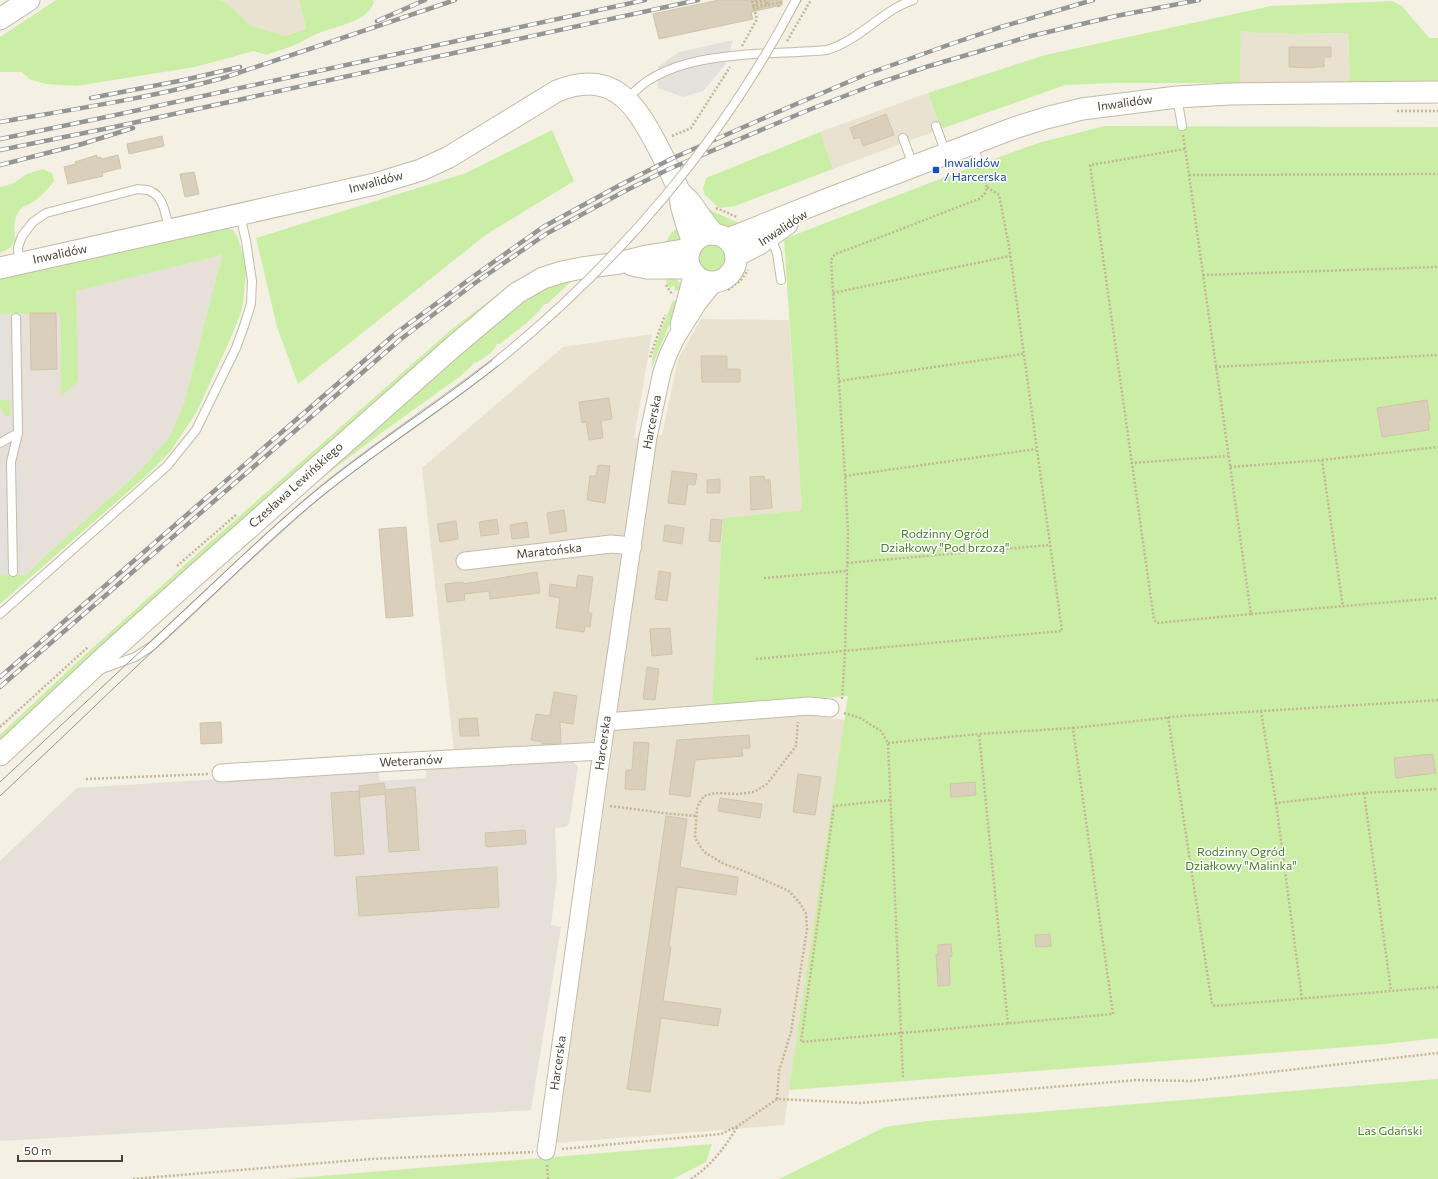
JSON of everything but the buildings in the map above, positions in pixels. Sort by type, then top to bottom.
[{"type":"street","points":[[0,19],[29,0]]},
{"type":"street","name":"Inwalidów","points":[[9,265],[375,184],[421,170],[449,157],[558,91],[586,84],[615,91],[628,99],[640,116],[652,136],[679,192],[691,258]]},
{"type":"street","name":"Inwalidów","points":[[726,243],[828,199],[914,166],[1046,118],[1082,109],[1177,96],[1438,92]]},
{"type":"street","name":"Inwalidów","points":[[679,192],[690,202],[726,243],[759,244],[828,199]]},
{"type":"street","points":[[703,235],[726,243],[734,268],[729,275],[723,280],[715,282],[707,282],[699,278],[691,258],[698,238],[703,235]]},
{"type":"street","name":"Czesława Lewińskiego","points":[[0,755],[227,547],[517,293],[543,278],[562,272],[620,263],[647,256],[691,258]]},
{"type":"street","name":"Czesława Lewińskiego","points":[[620,263],[662,269],[691,258]]},
{"type":"street","name":"Harcerska","points":[[676,338],[691,258]]},
{"type":"street","name":"Harcerska","points":[[546,1151],[594,804],[648,437],[662,372],[676,338],[698,303],[715,282]]},
{"type":"street","name":"Maratońska","points":[[465,561],[612,544],[633,546]]},
{"type":"street","points":[[606,722],[809,706],[836,710]]},
{"type":"street","name":"Weteranów","points":[[221,773],[386,762],[602,751]]},
{"type":"lane","points":[[89,672],[101,670],[134,657],[152,646],[262,542],[319,493],[496,362],[537,329],[581,288],[622,246],[667,194],[707,143],[736,102],[779,32],[796,0]]},
{"type":"lane","points":[[628,99],[639,87],[658,74],[696,61],[737,56],[827,50],[838,47],[846,43],[882,16],[904,3],[913,0]]},
{"type":"lane","points":[[1177,96],[1182,126]]},
{"type":"lane","points":[[936,126],[946,154]]},
{"type":"lane","points":[[903,138],[914,166]]},
{"type":"lane","points":[[973,144],[979,164]]},
{"type":"lane","points":[[9,265],[22,236],[33,222],[46,213],[138,189],[151,191],[159,197],[170,230]]},
{"type":"lane","points":[[0,614],[167,466],[196,430],[236,348],[251,304],[252,281],[240,214]]},
{"type":"lane","points":[[770,236],[777,253],[781,280]]},
{"type":"lane","points":[[13,572],[10,462],[18,433],[16,318]]},
{"type":"lane","points":[[0,443],[18,433]]},
{"type":"path","points":[[670,137],[691,128],[737,56],[757,19],[751,1],[762,0]]},
{"type":"path","points":[[753,9],[754,7],[758,6],[768,4],[767,1],[755,3],[756,8],[780,2]]},
{"type":"path","points":[[1391,111],[1438,111]]},
{"type":"path","points":[[1182,126],[1251,614]]},
{"type":"path","points":[[1185,149],[1090,165],[1154,620],[1157,623],[1438,598]]},
{"type":"path","points":[[756,658],[1062,631],[1010,256],[999,195],[987,187],[979,164]]},
{"type":"path","points":[[1189,175],[1438,174]]},
{"type":"path","points":[[904,1077],[888,743],[881,731],[860,718],[836,710],[845,651],[848,533],[831,260],[835,254],[979,199],[987,187]]},
{"type":"path","points":[[833,293],[1010,256]]},
{"type":"path","points":[[1202,275],[1438,267]]},
{"type":"path","points":[[662,269],[664,283],[673,296]]},
{"type":"path","points":[[650,361],[650,354],[665,314]]},
{"type":"path","points":[[839,381],[1023,354]]},
{"type":"path","points":[[1215,367],[1438,355]]},
{"type":"path","points":[[1230,467],[1322,460],[1438,447]]},
{"type":"path","points":[[845,476],[1036,448]]},
{"type":"path","points":[[1131,463],[1228,456]]},
{"type":"path","points":[[1322,460],[1343,607]]},
{"type":"path","points":[[847,563],[1050,546]]},
{"type":"path","points":[[764,578],[847,572]]},
{"type":"path","points":[[888,743],[979,734],[1073,728],[1168,717],[1438,700]]},
{"type":"path","points":[[777,1099],[780,1071],[791,1032],[807,930],[806,914],[800,903],[789,891],[744,871],[724,864],[704,852],[695,838],[697,807],[704,796],[715,793],[738,794],[754,792],[767,784],[796,746],[798,725],[797,707]]},
{"type":"path","points":[[1261,711],[1276,803],[1302,999]]},
{"type":"path","points":[[1168,717],[1212,1004],[1215,1006],[1438,987]]},
{"type":"path","points":[[890,800],[834,806],[801,1042],[1113,1014],[1073,728]]},
{"type":"path","points":[[979,734],[1008,1024]]},
{"type":"path","points":[[86,779],[167,777],[221,773]]},
{"type":"path","points":[[1276,803],[1364,793],[1438,789]]},
{"type":"path","points":[[1364,793],[1391,991]]},
{"type":"path","points":[[594,804],[697,816]]},
{"type":"path","points":[[133,1179],[370,1159],[546,1151],[721,1134],[738,1126],[777,1099],[860,1103],[1137,1080],[1192,1081],[1438,1053]]},
{"type":"path","points":[[691,1179],[719,1154],[738,1126]]},
{"type":"shaded area","points":[[219,0],[299,0],[306,29],[285,36],[250,25],[227,3]]},
{"type":"shaded area","points":[[1241,31],[1289,34],[1348,33],[1350,84],[1240,83]]},
{"type":"shaded area","points":[[733,40],[725,65],[703,91],[683,97],[658,88],[658,67],[679,52]]},
{"type":"shaded area","points":[[928,93],[941,129],[833,169],[820,132]]},
{"type":"shaded area","points":[[222,255],[184,403],[170,436],[140,471],[46,555],[26,575],[0,575],[0,309]]},
{"type":"shaded area","points":[[8,316],[10,400],[0,400],[0,317]]},
{"type":"shaded area","points":[[701,319],[789,320],[802,510],[723,518],[712,716],[778,711],[845,720],[784,1125],[556,1143],[613,745],[454,751],[422,468],[563,347],[652,334],[634,438],[662,435],[678,359]]},
{"type":"shaded area","points":[[25,466],[26,574],[0,574],[0,467]]},
{"type":"shaded area","points":[[569,757],[578,767],[569,824],[565,827],[555,828],[557,878],[551,925],[561,927],[531,1110],[0,1141],[0,861],[77,788],[378,769],[380,781],[426,778],[426,767]]},
{"type":"green space","points":[[56,0],[219,0],[227,3],[250,25],[285,36],[306,29],[299,0],[372,0],[374,2],[371,9],[358,19],[326,30],[293,46],[267,55],[254,51],[195,67],[76,86],[45,84],[29,79],[22,72],[0,72],[0,37]]},
{"type":"green space","points":[[1392,1],[1402,6],[1429,38],[1438,38],[1438,84],[1350,84],[1348,33],[1289,34],[1241,31],[1240,83],[1114,83],[1065,85],[941,129],[928,93],[1045,55],[1271,6]]},
{"type":"green space","points":[[1105,126],[1438,127],[1438,1038],[1385,1044],[789,1090],[848,696],[712,706],[723,518],[802,510],[784,239],[1038,143]]},
{"type":"green space","points":[[552,130],[574,181],[487,234],[298,384],[277,327],[256,238],[466,173]]},
{"type":"green space","points":[[820,132],[833,169],[735,206],[719,208],[705,195],[703,189],[706,178]]},
{"type":"green space","points":[[43,169],[52,173],[54,181],[41,196],[30,204],[24,206],[17,214],[14,231],[16,239],[10,248],[0,253],[0,187],[14,183],[27,174]]},
{"type":"green space","points":[[710,210],[743,225],[728,230],[719,228],[705,214]]},
{"type":"green space","points":[[681,225],[682,238],[679,241],[663,243],[672,232]]},
{"type":"green space","points":[[226,227],[234,231],[237,236],[244,257],[246,273],[243,303],[240,315],[229,342],[196,413],[170,452],[147,475],[0,604],[0,575],[26,575],[46,555],[140,471],[170,436],[184,403],[222,255],[76,291],[78,381],[61,396],[60,313],[0,314],[0,278]]},
{"type":"green space","points":[[713,245],[719,246],[723,249],[726,253],[726,265],[723,269],[719,272],[713,273],[707,272],[703,269],[700,265],[699,259],[700,253],[703,249],[707,246]]},
{"type":"green space","points":[[666,274],[678,280],[682,288],[682,292],[674,290],[674,286],[671,288],[667,285]]},
{"type":"green space","points":[[576,277],[547,304],[544,304],[531,319],[500,344],[497,344],[491,352],[476,363],[475,362],[462,375],[377,436],[326,475],[323,472],[529,295]]},
{"type":"green space","points":[[498,294],[499,296],[0,744],[0,735],[76,663],[209,543],[452,329]]},
{"type":"green space","points":[[676,300],[679,301],[652,367],[652,361],[659,335],[672,302]]},
{"type":"green space","points":[[0,400],[10,400],[11,415],[6,417],[0,407]]},
{"type":"green space","name":"Las Gdański","points":[[1438,1079],[1438,1179],[779,1179],[885,1127],[928,1121]]},
{"type":"green space","points":[[712,1144],[706,1162],[673,1179],[285,1179]]},
{"type":"tram line","points":[[0,782],[301,503],[373,447],[495,358],[583,281],[624,238],[699,148],[732,101],[764,51],[792,0]]},
{"type":"tram line","points":[[0,796],[295,519],[345,478],[510,356],[554,318],[596,278],[674,193],[709,147],[742,100],[773,51],[801,0]]},
{"type":"railway","points":[[377,21],[425,0]]},
{"type":"railway","points":[[0,122],[140,97],[223,78],[455,0]]},
{"type":"railway","points":[[0,139],[645,0]]},
{"type":"railway","points":[[0,150],[114,127],[698,0]]},
{"type":"railway","points":[[0,677],[396,333],[543,227],[673,158],[867,74],[1001,27],[1093,0]]},
{"type":"railway","points":[[0,687],[401,339],[475,283],[546,234],[669,169],[806,111],[873,85],[926,67],[1031,36],[1116,16],[1199,0]]},
{"type":"railway","points":[[91,98],[184,80],[240,67]]},
{"type":"railway","points":[[0,165],[82,144],[133,128]]},
{"type":"place","name":"Inwalidów / Harcerska","points":[[936,170]]},
{"type":"park label","name":"Rodzinny Ogród Działkowy \"Pod brzozą\"","points":[[945,541]]},
{"type":"park label","name":"Rodzinny Ogród Działkowy \"Malinka\"","points":[[1241,859]]}]
